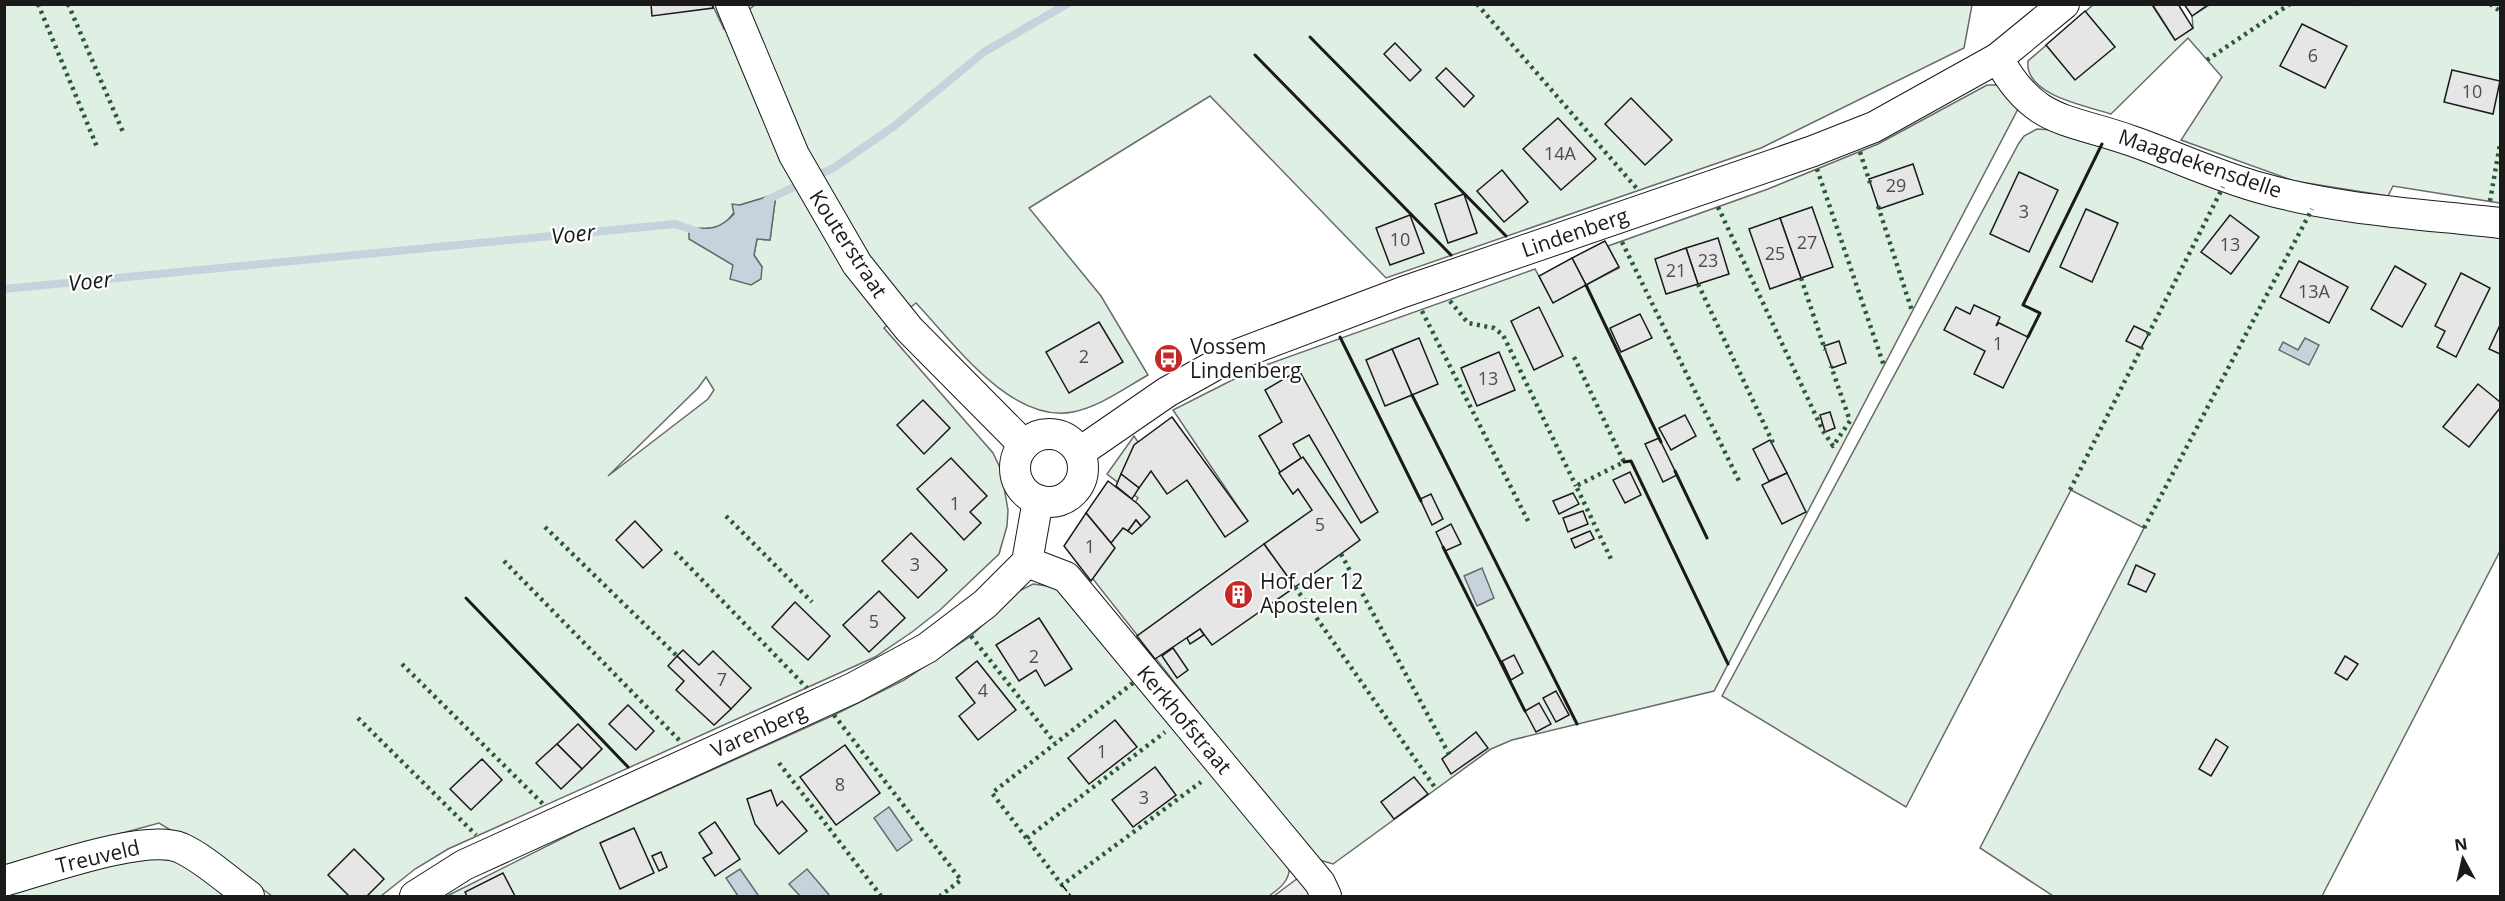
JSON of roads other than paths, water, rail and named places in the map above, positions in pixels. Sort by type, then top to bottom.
[{"type":"street","name":"Kouterstraat","points":[[731,4],[798,164],[857,264],[909,329],[1024,445]]},
{"type":"street","name":"Lindenberg","points":[[1080,452],[1167,392],[1228,358],[1403,292],[1813,152],[1874,127],[1998,58],[2064,4]]},
{"type":"street","name":"Maagdekensdelle","points":[[1998,58],[2016,89],[2049,115],[2129,140],[2261,188],[2326,201],[2500,223]]},
{"type":"street","points":[[1053,434],[1064,437],[1080,452],[1084,463],[1079,486],[1061,500],[1038,500],[1028,495],[1016,476],[1015,465],[1024,445],[1032,438],[1053,434]]},
{"type":"street","points":[[1027,562],[1038,500]]},
{"type":"street","name":"Varenberg","points":[[415,897],[464,866],[890,670],[927,648],[985,604],[1027,562]]},
{"type":"street","name":"Kerkhofstraat","points":[[1027,562],[1066,577],[1320,883],[1326,897]]},
{"type":"street","name":"Treuveld","points":[[4,880],[124,848],[161,844],[180,848],[249,897]]},
{"type":"waterway","name":"Voer","points":[[767,200],[835,167],[893,127],[984,52],[1067,4]]},
{"type":"waterway","name":"Voer","points":[[4,289],[675,224],[699,232]]},
{"type":"place","name":"Vossem Lindenberg","points":[[1169,359]]},
{"type":"place","name":"Hof der 12 Apostelen","points":[[1239,594]]}]
